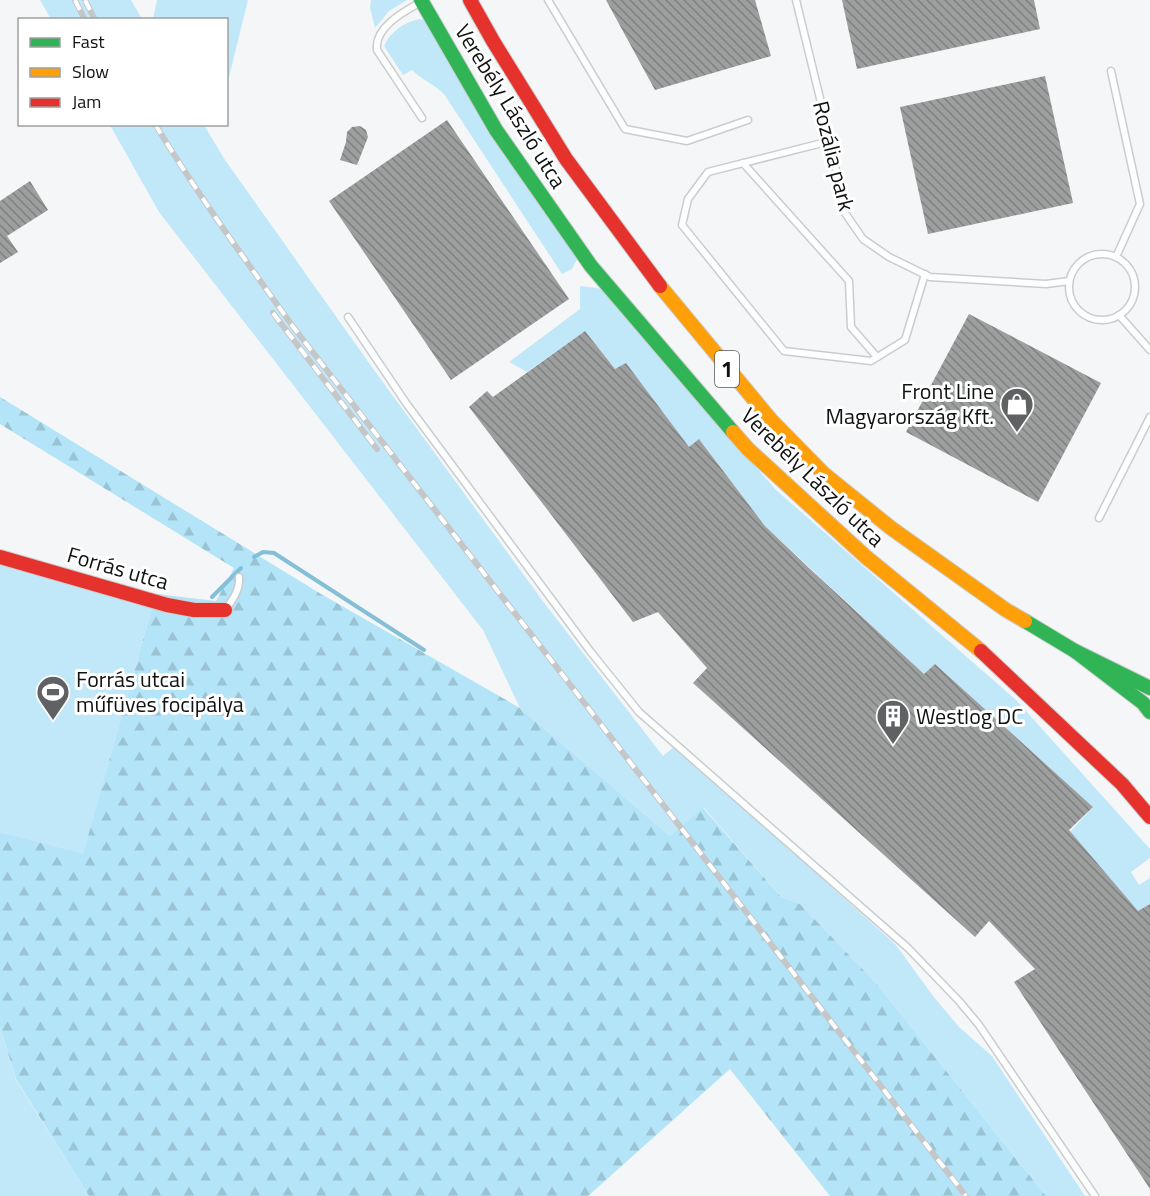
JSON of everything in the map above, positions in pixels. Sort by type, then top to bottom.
[{"type":"main road","name":"1","points":[[470,0],[566,159],[667,296],[771,420],[824,474],[891,528],[1006,610],[1075,651],[1150,688]]},
{"type":"main road","name":"Verebély László utca","points":[[422,1],[496,130],[591,266],[748,449],[866,557],[977,647],[1122,784],[1150,817]]},
{"type":"main road","name":"Forrás utca","points":[[0,557],[167,605],[194,610],[225,610]]},
{"type":"main road","points":[[1075,651],[1143,703],[1150,712]]},
{"type":"lane","points":[[548,0],[625,129],[687,141],[748,120]]},
{"type":"lane","name":"Rozália park","points":[[796,0],[845,213],[863,239],[889,256],[930,277],[1046,284],[1069,281]]},
{"type":"lane","points":[[422,1],[394,18],[376,44],[377,50],[422,118]]},
{"type":"lane","points":[[1110,72],[1140,204],[1116,257]]},
{"type":"lane","points":[[830,141],[708,172],[688,199],[682,225],[784,351],[871,361],[904,340],[926,274]]},
{"type":"lane","points":[[743,163],[849,281],[851,327],[877,357]]},
{"type":"lane","points":[[1105,254],[1116,257],[1126,264],[1135,286],[1128,307],[1119,315],[1109,319],[1097,320],[1081,313],[1074,305],[1069,293],[1072,270],[1090,255],[1105,254]]},
{"type":"lane","points":[[1119,315],[1150,350]]},
{"type":"lane","points":[[348,317],[406,403],[590,651],[639,712],[908,948],[960,1001],[979,1024],[1095,1196]]},
{"type":"lane","points":[[1099,518],[1150,417]]},
{"type":"lane","points":[[225,610],[234,598],[239,577]]},
{"type":"shaded area","points":[[40,0],[131,0],[141,18],[50,18]]},
{"type":"shaded area","points":[[157,0],[248,0],[228,81],[228,18],[153,18]]},
{"type":"shaded area","points":[[371,0],[407,0],[389,11],[375,28],[370,7]]},
{"type":"shaded area","points":[[419,19],[430,22],[578,257],[572,269],[562,274],[444,94],[412,70],[403,75],[384,46],[398,28]]},
{"type":"shaded area","points":[[111,126],[205,126],[225,160],[374,370],[545,604],[663,756],[675,746],[896,945],[959,1027],[992,1056],[1085,1196],[1046,1196],[876,983],[800,904],[781,897],[704,808],[670,836],[520,708],[483,630],[159,212]]},
{"type":"shaded area","points":[[580,286],[597,288],[614,294],[658,356],[776,490],[1016,700],[1150,849],[1150,858],[1131,872],[1139,885],[1150,878],[1150,904],[1138,911],[1067,835],[1093,807],[935,664],[924,674],[765,526],[700,440],[689,447],[622,367],[615,369],[585,331],[527,372],[509,362],[580,309]]},
{"type":"shaded area","name":"Forrás utcai műfüves focipálya","points":[[0,552],[156,594],[83,855],[0,832]]},
{"type":"shaded area","points":[[0,1027],[16,1080],[89,1196],[0,1196]]},
{"type":"green space","points":[[0,397],[321,594],[520,708],[670,836],[703,808],[781,897],[800,904],[876,983],[1046,1196],[830,1196],[730,1069],[588,1196],[89,1196],[16,1079],[0,1027],[0,832],[83,854],[156,594],[216,601],[234,568],[0,424]]},
{"type":"building","points":[[606,0],[755,0],[771,56],[655,90]]},
{"type":"building","points":[[842,0],[1034,0],[1040,29],[857,69]]},
{"type":"building","points":[[1045,76],[1073,203],[928,234],[900,107]]},
{"type":"building","points":[[447,120],[569,299],[451,380],[329,201]]},
{"type":"building","points":[[360,126],[366,130],[368,137],[357,165],[340,160],[347,132],[352,127]]},
{"type":"building","points":[[30,181],[48,210],[7,236],[18,252],[0,263],[0,201]]},
{"type":"building","points":[[969,314],[1101,383],[1038,502],[906,432]]},
{"type":"building","name":"Westlog DC","points":[[585,331],[615,369],[626,363],[689,447],[699,439],[765,526],[808,567],[924,674],[935,664],[1093,807],[1069,830],[1138,911],[1150,904],[1150,1189],[1014,982],[1035,969],[989,921],[975,937],[693,683],[707,668],[658,612],[633,622],[469,407],[487,391],[493,397]]},
{"type":"waterway","points":[[254,557],[263,552],[274,553],[424,650]]},
{"type":"waterway","points":[[212,597],[241,568]]},
{"type":"railway","points":[[75,0],[84,18]]},
{"type":"railway","points":[[85,0],[94,18]]},
{"type":"railway","points":[[156,126],[205,202],[294,328],[966,1196]]},
{"type":"railway","points":[[273,313],[377,449]]},
{"type":"traffic: fast","points":[[421,0],[496,130],[591,266],[733,432]]},
{"type":"traffic: fast","points":[[1025,621],[1075,651],[1150,688]]},
{"type":"traffic: fast","points":[[1075,651],[1143,703],[1150,712]]},
{"type":"traffic: slow","points":[[660,286],[771,420],[824,474],[891,528],[1025,621]]},
{"type":"traffic: slow","points":[[733,432],[748,449],[866,557],[981,651]]},
{"type":"traffic: jam","points":[[470,0],[566,159],[660,286]]},
{"type":"traffic: jam","points":[[0,557],[167,605],[194,610],[225,610]]},
{"type":"traffic: jam","points":[[981,651],[1122,784],[1150,817]]},
{"type":"place","name":"Front Line Magyarország Kft.","points":[[1017,433]]},
{"type":"place","name":"Forrás utcai műfüves focipálya","points":[[53,721]]},
{"type":"place","name":"Westlog DC","points":[[893,745]]}]
